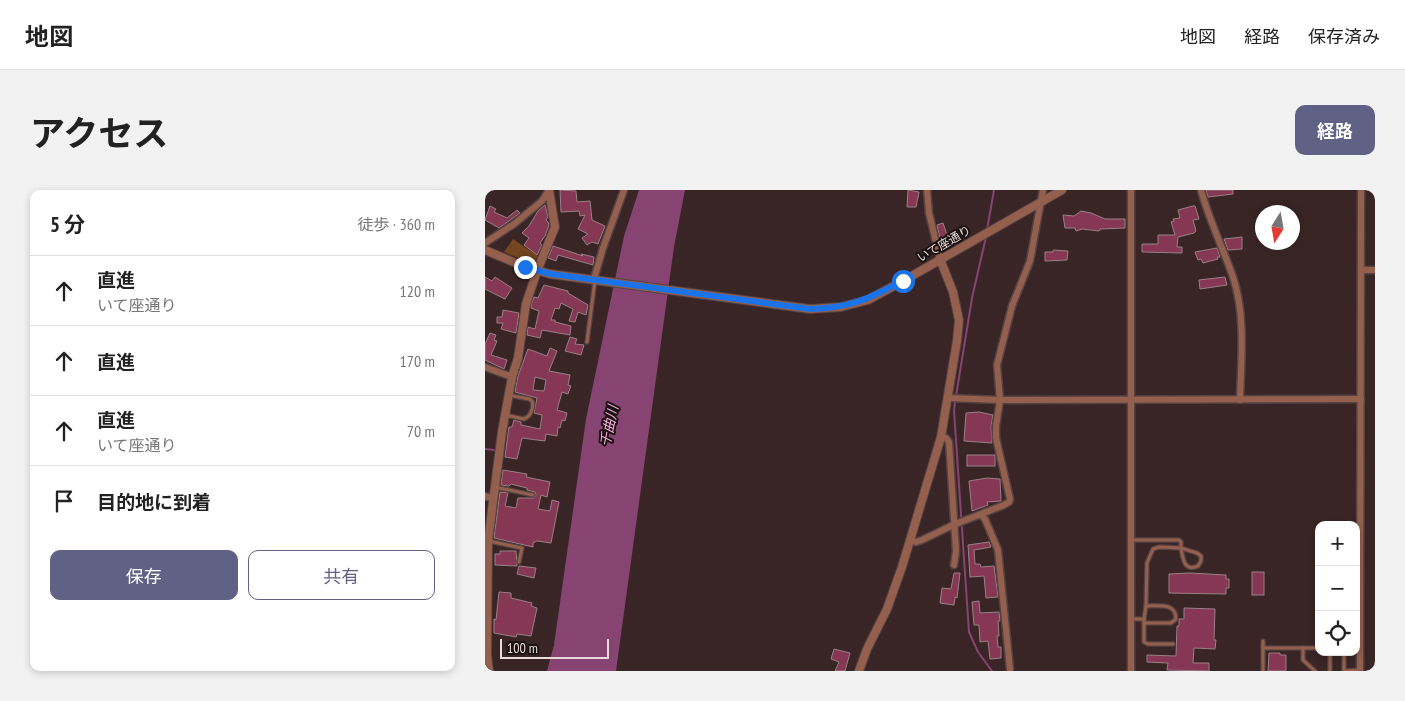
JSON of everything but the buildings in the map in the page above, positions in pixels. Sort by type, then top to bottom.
[{"type":"street","points":[[485,243],[514,224],[542,201],[549,190]]},
{"type":"street","points":[[489,671],[486,655],[489,498],[494,487],[504,415],[518,358],[526,304],[555,227],[549,190]]},
{"type":"street","points":[[485,250],[537,271],[597,279],[603,248],[624,190]]},
{"type":"street","points":[[859,671],[892,595],[911,540],[954,399],[959,320],[953,292],[941,260],[929,213],[927,190]]},
{"type":"street","points":[[911,540],[916,542],[922,540],[1009,502],[1010,499],[997,438],[996,426],[1000,400],[997,365],[1012,306],[1031,261],[1043,190]]},
{"type":"street","name":"いて座通り","points":[[597,279],[810,309],[841,307],[868,300],[1062,190]]},
{"type":"street","points":[[1131,190],[1131,671]]},
{"type":"street","points":[[1201,190],[1213,230],[1233,279],[1242,325],[1241,400]]},
{"type":"street","points":[[1361,190],[1361,671]]},
{"type":"street","points":[[1361,270],[1375,270]]},
{"type":"street","points":[[486,369],[512,377]]},
{"type":"street","points":[[954,399],[1361,399]]},
{"type":"street","points":[[941,437],[946,438],[949,442],[958,523],[955,565]]},
{"type":"street","points":[[981,515],[999,550],[1010,669]]},
{"type":"lane","points":[[587,342],[597,279]]},
{"type":"lane","points":[[504,415],[524,419],[530,415],[533,404],[529,399],[508,394]]},
{"type":"lane","points":[[494,487],[533,495]]},
{"type":"lane","points":[[1131,540],[1175,540],[1181,542],[1181,548],[1183,562],[1191,568],[1198,566],[1201,556],[1181,548],[1155,547],[1151,551],[1147,563],[1144,642],[1148,644],[1173,644]]},
{"type":"lane","points":[[488,541],[522,548],[519,562]]},
{"type":"lane","points":[[1131,619],[1171,623],[1176,619],[1175,611],[1170,607],[1146,606]]},
{"type":"lane","points":[[1263,641],[1263,671]]},
{"type":"lane","points":[[1263,648],[1315,648]]},
{"type":"lane","points":[[1303,648],[1303,660],[1315,671]]},
{"type":"lane","points":[[1330,656],[1330,671]]},
{"type":"lane","points":[[1344,656],[1344,671],[1361,671]]},
{"type":"shaded area","points":[[513,239],[538,256],[533,264],[504,252]]},
{"type":"water","name":"千曲川","points":[[639,190],[685,190],[674,247],[616,671],[547,671],[554,645],[586,419],[624,236]]},
{"type":"waterway","points":[[987,230],[994,190]]},
{"type":"waterway","points":[[956,396],[972,298],[986,237]]},
{"type":"waterway","points":[[955,401],[954,411],[969,632],[978,652],[992,671]]},
{"type":"waterway","points":[[485,449],[494,450]]},
{"type":"route","points":[[525,267],[551,274],[810,309],[841,307],[868,300],[903,281]]}]
